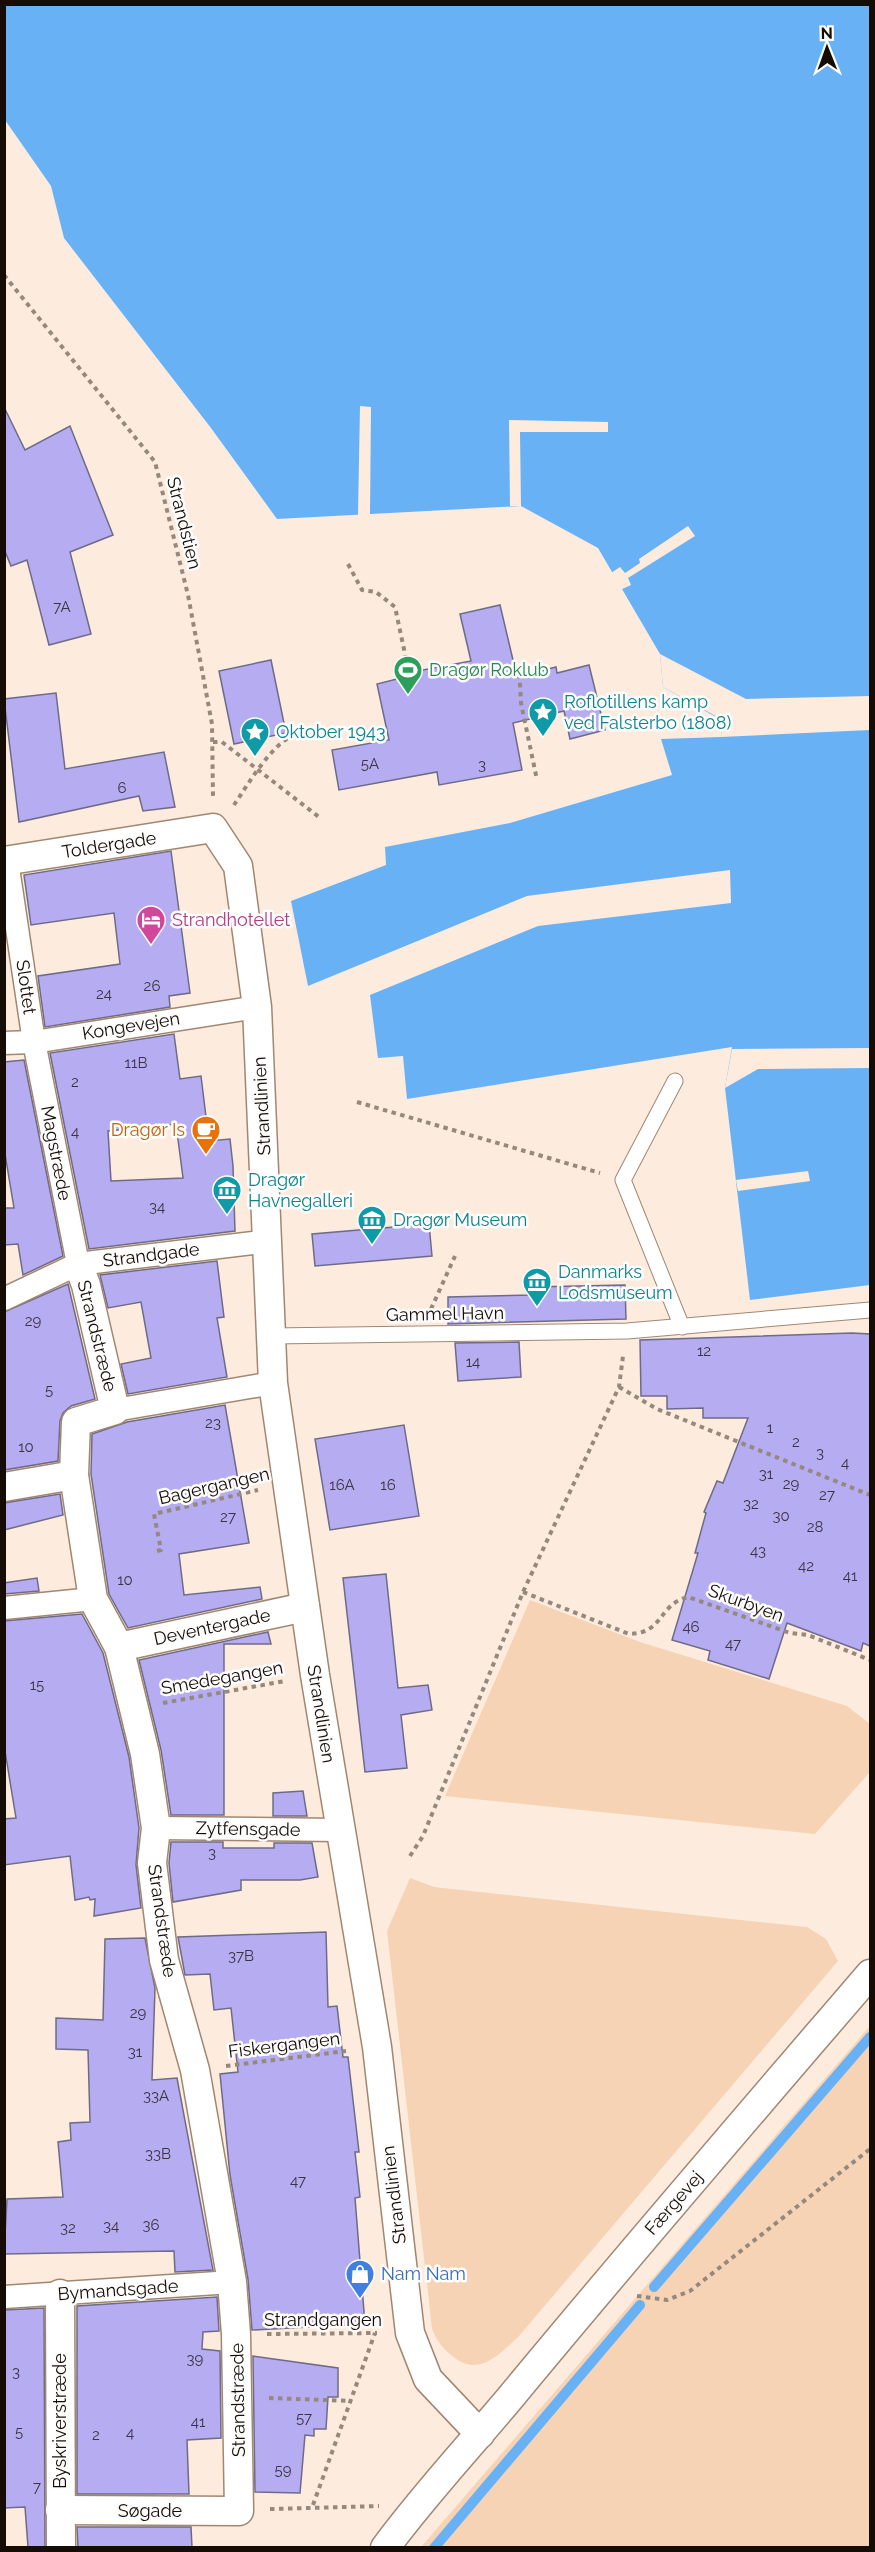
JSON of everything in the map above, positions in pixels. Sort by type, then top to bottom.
[{"type":"street","name":"Toldergade","points":[[6,861],[213,828]]},
{"type":"street","name":"Strandlinien","points":[[213,828],[238,866],[257,1007],[269,1241],[273,1383],[285,1483],[315,1675],[377,2047],[410,2333],[428,2379],[480,2434]]},
{"type":"street","name":"Slottet","points":[[6,861],[34,1042]]},
{"type":"street","name":"Kongevejen","points":[[4,1043],[34,1042],[257,1007]]},
{"type":"street","name":"Magstræde","points":[[34,1042],[78,1264]]},
{"type":"street","name":"Strandgade","points":[[4,1299],[78,1264],[269,1241]]},
{"type":"street","name":"Strandstræde","points":[[78,1264],[86,1285],[115,1410],[76,1422],[74,1475],[93,1599],[119,1647],[135,1708],[156,1828],[152,1863],[164,1959],[195,2070],[232,2282],[237,2334],[239,2511]]},
{"type":"street","points":[[115,1410],[273,1383]]},
{"type":"street","points":[[4,1487],[74,1475]]},
{"type":"street","points":[[4,1608],[93,1599]]},
{"type":"street","name":"Deventergade","points":[[119,1647],[305,1607]]},
{"type":"street","name":"Zytfensgade","points":[[156,1828],[340,1830]]},
{"type":"street","name":"Færgevej","points":[[480,2434],[606,2282],[870,1974]]},
{"type":"street","name":"Bymandsgade","points":[[4,2297],[232,2282]]},
{"type":"street","name":"Byskriverstræde","points":[[60,2294],[61,2547]]},
{"type":"street","points":[[385,2547],[416,2506],[480,2434]]},
{"type":"street","name":"Søgade","points":[[60,2510],[239,2511]]},
{"type":"lane","points":[[675,1081],[624,1180],[682,1327]]},
{"type":"lane","name":"Gammel Havn","points":[[271,1336],[627,1331],[870,1310]]},
{"type":"path","name":"Strandstien","points":[[4,275],[155,462],[188,595],[213,742],[213,828]]},
{"type":"path","points":[[348,564],[362,590],[376,592],[395,607],[408,668]]},
{"type":"path","points":[[519,665],[520,703],[537,780]]},
{"type":"path","points":[[213,828],[234,806],[258,771],[289,734],[302,732]]},
{"type":"path","points":[[213,742],[222,742],[319,817]]},
{"type":"path","points":[[357,1102],[624,1180]]},
{"type":"path","points":[[419,1334],[455,1256]]},
{"type":"path","points":[[410,1856],[423,1836],[522,1592],[619,1387],[627,1331]]},
{"type":"path","points":[[619,1387],[657,1409],[870,1495]]},
{"type":"path","name":"Bagergangen","points":[[157,1551],[161,1550],[154,1514],[285,1483]]},
{"type":"path","name":"Skurbyen","points":[[522,1592],[629,1634],[645,1634],[657,1624],[674,1601],[688,1597],[790,1633],[808,1635],[870,1660]]},
{"type":"path","name":"Smedegangen","points":[[135,1708],[315,1675]]},
{"type":"path","name":"Fiskergangen","points":[[195,2070],[377,2047]]},
{"type":"path","points":[[606,2282],[649,2300],[667,2300],[679,2296],[870,2149]]},
{"type":"path","points":[[313,2505],[375,2333]]},
{"type":"path","name":"Strandgangen","points":[[237,2334],[410,2333]]},
{"type":"path","points":[[238,2397],[352,2401]]},
{"type":"path","points":[[239,2511],[313,2505],[416,2506]]},
{"type":"shaded area","points":[[530,1600],[640,1642],[847,1706],[870,1724],[870,1772],[815,1834],[445,1796]]},
{"type":"shaded area","points":[[410,1878],[434,1887],[807,1927],[826,1939],[838,1961],[519,2336],[497,2355],[481,2364],[464,2363],[455,2358],[441,2345],[432,2329],[387,1931]]},
{"type":"shaded area","points":[[870,2026],[870,2547],[421,2547]]},
{"type":"water","points":[[4,5],[870,5],[870,1285],[750,1300],[725,1088],[732,1047],[407,1099],[403,1056],[378,1058],[370,995],[538,926],[731,903],[730,870],[527,896],[308,986],[291,901],[386,865],[385,847],[510,823],[672,775],[661,739],[721,737],[723,721],[663,687],[660,654],[598,548],[521,506],[277,519],[211,428],[64,238],[51,186],[5,120]]},
{"type":"pier","points":[[360,406],[371,407],[370,515],[358,515]]},
{"type":"pier","points":[[509,420],[608,422],[608,432],[520,432],[521,506],[510,506]]},
{"type":"pier","points":[[688,526],[695,536],[628,578],[631,585],[620,590],[611,573],[620,567],[625,573],[640,563],[639,559]]},
{"type":"pier","points":[[660,654],[746,699],[870,696],[870,730],[721,737],[723,720],[663,687]]},
{"type":"pier","points":[[870,1048],[870,1068],[758,1069],[725,1088],[732,1049]]},
{"type":"pier","points":[[808,1171],[810,1181],[738,1191],[736,1180]]},
{"type":"building","points":[[4,407],[25,450],[70,426],[113,535],[70,552],[91,634],[49,645],[27,560],[11,566],[4,549]]},
{"type":"building","points":[[500,605],[517,677],[556,667],[557,673],[589,665],[605,730],[570,739],[564,711],[513,723],[522,770],[439,785],[437,772],[339,790],[332,750],[389,740],[377,684],[397,679],[396,675],[471,661],[460,614]]},
{"type":"building","points":[[271,660],[286,733],[234,744],[219,671]]},
{"type":"building","points":[[56,693],[65,769],[164,752],[175,807],[143,811],[139,796],[19,822],[4,699]]},
{"type":"building","name":"Strandhotellet","points":[[171,851],[190,993],[169,996],[170,1007],[45,1027],[38,976],[120,964],[114,913],[31,925],[24,875]]},
{"type":"building","points":[[174,1034],[180,1079],[201,1076],[209,1141],[230,1139],[235,1231],[89,1249],[50,1053]],"holes":[[[176,1124],[183,1178],[111,1181],[108,1131]]]},
{"type":"building","points":[[24,1060],[63,1256],[23,1275],[18,1244],[4,1245],[4,1208],[14,1208],[4,1148],[4,1062]]},
{"type":"building","name":"Dragør Museum","points":[[429,1224],[432,1256],[315,1266],[312,1234]]},
{"type":"building","points":[[217,1261],[224,1317],[217,1318],[227,1377],[128,1394],[121,1364],[151,1358],[141,1302],[108,1308],[100,1275]]},
{"type":"building","points":[[68,1284],[95,1399],[71,1406],[63,1413],[60,1421],[58,1461],[4,1470],[4,1312]]},
{"type":"building","name":"Danmarks Lodsmuseum","points":[[625,1285],[626,1319],[448,1324],[448,1297],[531,1295],[531,1287]]},
{"type":"building","points":[[870,1334],[870,1646],[863,1643],[861,1651],[787,1623],[769,1679],[708,1660],[710,1651],[672,1640],[698,1553],[695,1553],[706,1513],[704,1512],[717,1481],[723,1483],[748,1418],[703,1418],[703,1408],[667,1409],[667,1396],[641,1396],[640,1340]]},
{"type":"building","points":[[519,1342],[521,1377],[458,1381],[455,1343]]},
{"type":"building","points":[[225,1405],[249,1543],[179,1554],[184,1595],[260,1587],[262,1599],[128,1628],[109,1594],[91,1474],[92,1434],[127,1422]]},
{"type":"building","points":[[404,1425],[419,1516],[330,1530],[315,1439]]},
{"type":"building","points":[[60,1494],[63,1515],[4,1530],[4,1503]]},
{"type":"building","points":[[386,1574],[398,1688],[428,1685],[432,1710],[401,1715],[407,1768],[365,1772],[343,1578]]},
{"type":"building","points":[[37,1578],[39,1591],[4,1594],[4,1583]]},
{"type":"building","points":[[82,1614],[103,1653],[129,1757],[139,1828],[136,1865],[141,1908],[94,1916],[95,1899],[90,1900],[89,1897],[75,1900],[70,1856],[4,1865],[4,1819],[16,1818],[4,1745],[4,1621]]},
{"type":"building","points":[[268,1632],[271,1644],[224,1644],[224,1815],[171,1815],[161,1750],[139,1660]]},
{"type":"building","points":[[303,1791],[307,1816],[273,1816],[273,1793]]},
{"type":"building","points":[[171,1842],[223,1842],[223,1848],[274,1848],[274,1843],[312,1843],[318,1877],[300,1880],[241,1880],[241,1890],[173,1902],[169,1863]]},
{"type":"building","points":[[326,1932],[328,2007],[337,2006],[343,2057],[348,2057],[359,2152],[355,2152],[360,2197],[355,2198],[365,2324],[252,2330],[248,2279],[230,2175],[220,2074],[238,2072],[231,2008],[214,2010],[210,1974],[185,1975],[178,1937]]},
{"type":"building","points":[[145,1938],[155,1988],[152,2080],[177,2078],[213,2270],[175,2272],[174,2251],[4,2254],[7,2199],[63,2197],[58,2142],[71,2140],[70,2123],[90,2122],[88,2050],[56,2049],[56,2018],[103,2020],[105,1939]]},
{"type":"building","points":[[217,2297],[219,2331],[203,2332],[202,2349],[220,2351],[221,2438],[187,2440],[189,2494],[77,2494],[77,2306]]},
{"type":"building","points":[[44,2308],[45,2547],[28,2547],[25,2507],[4,2508],[4,2310]]},
{"type":"building","points":[[253,2356],[338,2368],[338,2397],[328,2397],[326,2429],[314,2429],[314,2436],[305,2435],[300,2493],[255,2492]]},
{"type":"building","points":[[77,2527],[191,2527],[192,2547],[78,2547]]},
{"type":"waterway","points":[[654,2287],[870,2037]]},
{"type":"waterway","points":[[434,2548],[640,2305]]},
{"type":"place","name":"Dragør Roklub","points":[[408,696]]},
{"type":"place","name":"Roflotillens kamp ved Falsterbo (1808)","points":[[543,738]]},
{"type":"place","name":"Oktober 1943","points":[[255,758]]},
{"type":"place","name":"Strandhotellet","points":[[151,946]]},
{"type":"place","name":"Dragør Is","points":[[206,1156]]},
{"type":"place","name":"Dragør Havnegalleri","points":[[227,1216]]},
{"type":"place","name":"Dragør Museum","points":[[372,1246]]},
{"type":"place","name":"Danmarks Lodsmuseum","points":[[537,1308]]},
{"type":"place","name":"Nam Nam","points":[[360,2300]]}]
